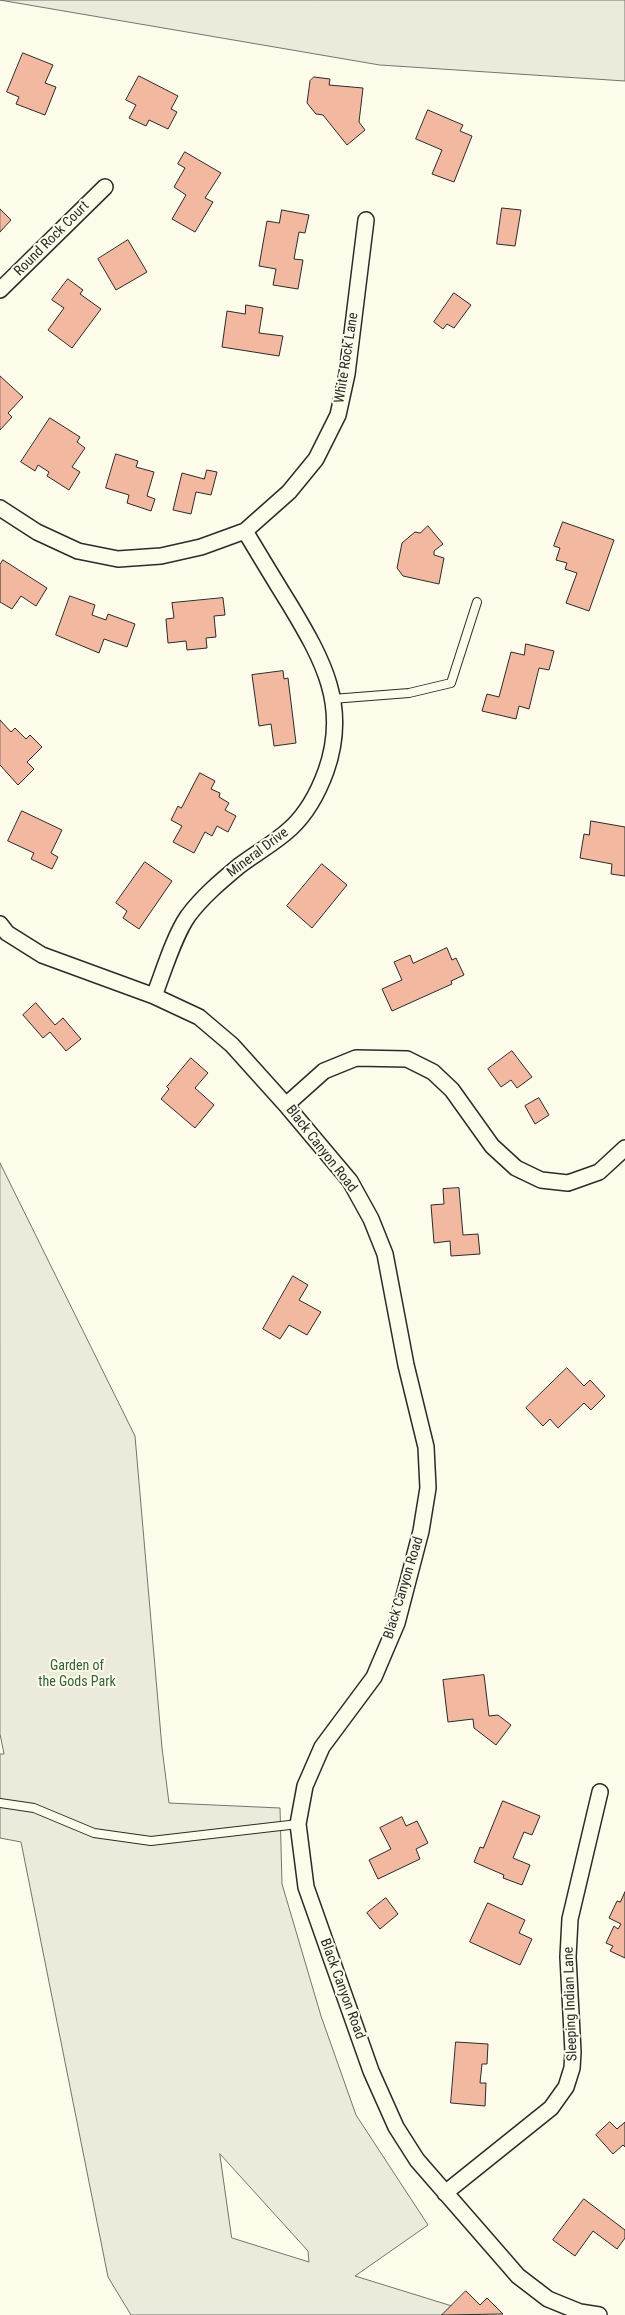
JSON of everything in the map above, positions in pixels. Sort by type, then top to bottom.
[{"type":"street","name":"Round Rock Court","points":[[0,290],[105,187]]},
{"type":"street","name":"White Rock Lane","points":[[0,508],[37,532],[78,551],[118,558],[161,556],[201,547],[245,531],[289,492],[316,459],[338,414],[347,374],[366,220]]},
{"type":"street","name":"Mineral Drive","points":[[154,996],[187,917],[211,890],[241,865],[267,849],[292,828],[308,810],[322,782],[333,751],[336,717],[330,684],[316,649],[245,531]]},
{"type":"street","name":"Black Canyon Road","points":[[0,924],[7,933],[42,956],[154,996],[199,1017],[232,1045],[286,1105],[350,1181],[371,1218],[385,1254],[406,1365],[426,1447],[428,1488],[421,1531],[397,1623],[374,1677],[322,1747],[304,1786],[298,1824],[306,1887],[371,2071],[396,2127],[417,2160],[518,2276],[548,2298],[580,2312],[599,2315]]},
{"type":"street","points":[[286,1105],[324,1070],[356,1058],[407,1059],[433,1072],[452,1090],[492,1146],[516,1168],[541,1180],[568,1183],[599,1172],[625,1148]]},
{"type":"street","name":"Sleeping Indian Lane","points":[[445,2193],[551,2108],[566,2087],[572,2068],[573,2052],[568,1957],[570,1919],[600,1792]]},
{"type":"lane","points":[[332,699],[409,693],[451,683],[477,602]]},
{"type":"lane","points":[[0,1803],[34,1808],[94,1832],[151,1841],[298,1824]]},
{"type":"green space","points":[[0,0],[625,0],[625,81],[380,65]]},
{"type":"green space","name":"Garden of the Gods Park","points":[[0,1163],[135,1436],[162,1748],[169,1803],[280,1808],[282,1884],[321,2016],[356,2115],[428,2225],[355,2276],[481,2315],[131,2315],[108,2277],[21,1842],[0,1838],[0,1754],[4,1754],[0,1734]],"holes":[[[220,2154],[308,2251],[309,2262],[232,2238]]]},
{"type":"building","points":[[23,53],[53,65],[45,83],[56,87],[45,115],[16,104],[19,97],[7,92]]},
{"type":"building","points":[[139,76],[178,96],[171,109],[177,112],[168,129],[149,120],[146,126],[129,118],[136,105],[126,100]]},
{"type":"building","points":[[314,77],[330,79],[329,85],[363,88],[359,122],[365,130],[347,145],[323,115],[316,114],[307,103],[310,81]]},
{"type":"building","points":[[428,110],[463,125],[460,131],[472,136],[454,182],[432,174],[442,150],[416,139]]},
{"type":"building","points":[[185,152],[221,173],[205,198],[213,202],[195,232],[172,219],[186,195],[174,187],[185,168],[178,164]]},
{"type":"building","points":[[502,208],[521,210],[515,246],[497,244]]},
{"type":"building","points":[[0,209],[11,220],[0,232]]},
{"type":"building","points":[[282,210],[309,215],[305,233],[299,232],[294,259],[303,260],[298,289],[273,285],[276,269],[259,266],[267,221],[279,223]]},
{"type":"building","points":[[128,240],[147,272],[116,290],[98,259]]},
{"type":"building","points":[[68,279],[83,290],[80,294],[101,309],[72,348],[48,330],[64,308],[52,300]]},
{"type":"building","points":[[454,293],[471,305],[454,328],[447,324],[443,329],[434,322]]},
{"type":"building","points":[[246,305],[263,308],[259,333],[283,336],[279,356],[222,347],[227,311],[245,314]]},
{"type":"building","points":[[0,376],[23,397],[8,413],[12,417],[0,430]]},
{"type":"building","points":[[50,418],[80,437],[77,442],[85,448],[72,467],[80,472],[69,490],[47,476],[49,472],[38,465],[35,471],[21,462]]},
{"type":"building","points":[[116,454],[138,461],[136,467],[154,472],[147,496],[155,499],[151,511],[127,503],[129,495],[106,488]]},
{"type":"building","points":[[207,470],[217,472],[211,495],[196,492],[191,514],[173,510],[182,473],[204,479]]},
{"type":"building","points":[[563,522],[614,540],[589,611],[566,603],[577,573],[565,569],[567,563],[556,560],[560,548],[554,546]]},
{"type":"building","points":[[428,526],[443,544],[434,551],[434,555],[444,558],[439,584],[403,576],[397,568],[402,543],[415,532],[420,533]]},
{"type":"building","points":[[3,560],[47,588],[36,606],[21,596],[12,609],[0,602],[0,565]]},
{"type":"building","points":[[70,596],[95,605],[92,615],[106,620],[108,614],[135,624],[127,647],[104,639],[99,653],[56,635]]},
{"type":"building","points":[[223,598],[225,615],[214,616],[216,637],[206,638],[207,648],[187,650],[186,641],[168,643],[166,619],[174,618],[172,603]]},
{"type":"building","points":[[526,644],[554,651],[549,670],[539,668],[529,709],[519,706],[516,719],[482,711],[487,694],[499,697],[511,652],[524,655]]},
{"type":"building","points":[[283,671],[284,679],[288,678],[296,743],[274,746],[271,724],[259,726],[252,675]]},
{"type":"building","points":[[0,720],[11,732],[15,728],[26,739],[30,735],[42,747],[27,762],[34,769],[18,785],[0,765]]},
{"type":"building","points":[[200,773],[215,781],[211,789],[220,793],[219,797],[229,803],[225,810],[236,816],[228,832],[217,826],[212,836],[205,832],[194,853],[173,842],[182,826],[171,820],[178,806],[181,808]]},
{"type":"building","points":[[22,811],[62,830],[51,853],[58,857],[52,869],[31,859],[34,853],[8,841]]},
{"type":"building","points":[[591,821],[625,827],[625,876],[611,874],[612,864],[580,858],[584,834],[589,835]]},
{"type":"building","points":[[145,862],[172,881],[139,929],[123,918],[127,911],[116,903]]},
{"type":"building","points":[[322,864],[347,885],[312,928],[287,906]]},
{"type":"building","points":[[447,948],[452,960],[456,958],[464,975],[451,981],[452,984],[392,1011],[382,989],[402,980],[394,962],[410,955],[413,963]]},
{"type":"building","points":[[36,1003],[55,1025],[63,1018],[81,1039],[66,1051],[50,1032],[43,1038],[23,1015]]},
{"type":"building","points":[[512,1051],[532,1077],[517,1088],[511,1080],[501,1087],[488,1069]]},
{"type":"building","points":[[191,1058],[208,1073],[195,1088],[214,1105],[195,1128],[161,1099],[169,1089],[167,1087]]},
{"type":"building","points":[[539,1098],[549,1115],[535,1124],[525,1106]]},
{"type":"building","points":[[459,1188],[463,1235],[478,1234],[480,1254],[451,1256],[450,1241],[434,1243],[431,1205],[444,1204],[443,1189]]},
{"type":"building","points":[[293,1276],[308,1285],[299,1300],[321,1312],[307,1335],[289,1325],[280,1339],[263,1329]]},
{"type":"building","points":[[567,1368],[584,1386],[590,1380],[605,1396],[591,1410],[584,1403],[558,1428],[550,1419],[543,1426],[526,1408]]},
{"type":"building","points":[[484,1675],[489,1716],[498,1715],[511,1725],[496,1745],[474,1728],[473,1719],[448,1722],[443,1680]]},
{"type":"building","points":[[503,1801],[540,1816],[532,1835],[524,1832],[513,1858],[530,1865],[522,1885],[503,1878],[504,1875],[474,1862],[480,1847],[483,1848]]},
{"type":"building","points":[[402,1817],[406,1826],[417,1821],[428,1843],[416,1849],[420,1859],[378,1879],[369,1860],[391,1849],[380,1828]]},
{"type":"building","points":[[625,1892],[625,1958],[610,1951],[613,1946],[606,1943],[614,1926],[618,1929],[621,1924],[609,1918],[617,1901],[620,1902]]},
{"type":"building","points":[[386,1898],[398,1914],[380,1929],[367,1913]]},
{"type":"building","points":[[488,1903],[525,1920],[519,1933],[532,1939],[520,1965],[470,1942]]},
{"type":"building","points":[[456,2042],[488,2044],[487,2064],[482,2064],[480,2083],[486,2083],[485,2106],[451,2103]]},
{"type":"building","points":[[610,2122],[617,2129],[625,2122],[625,2147],[623,2145],[613,2154],[596,2135]]},
{"type":"building","points":[[584,2199],[625,2230],[625,2238],[617,2249],[593,2231],[575,2256],[553,2240]]},
{"type":"building","points":[[466,2291],[480,2305],[487,2298],[503,2314],[442,2315]]}]
